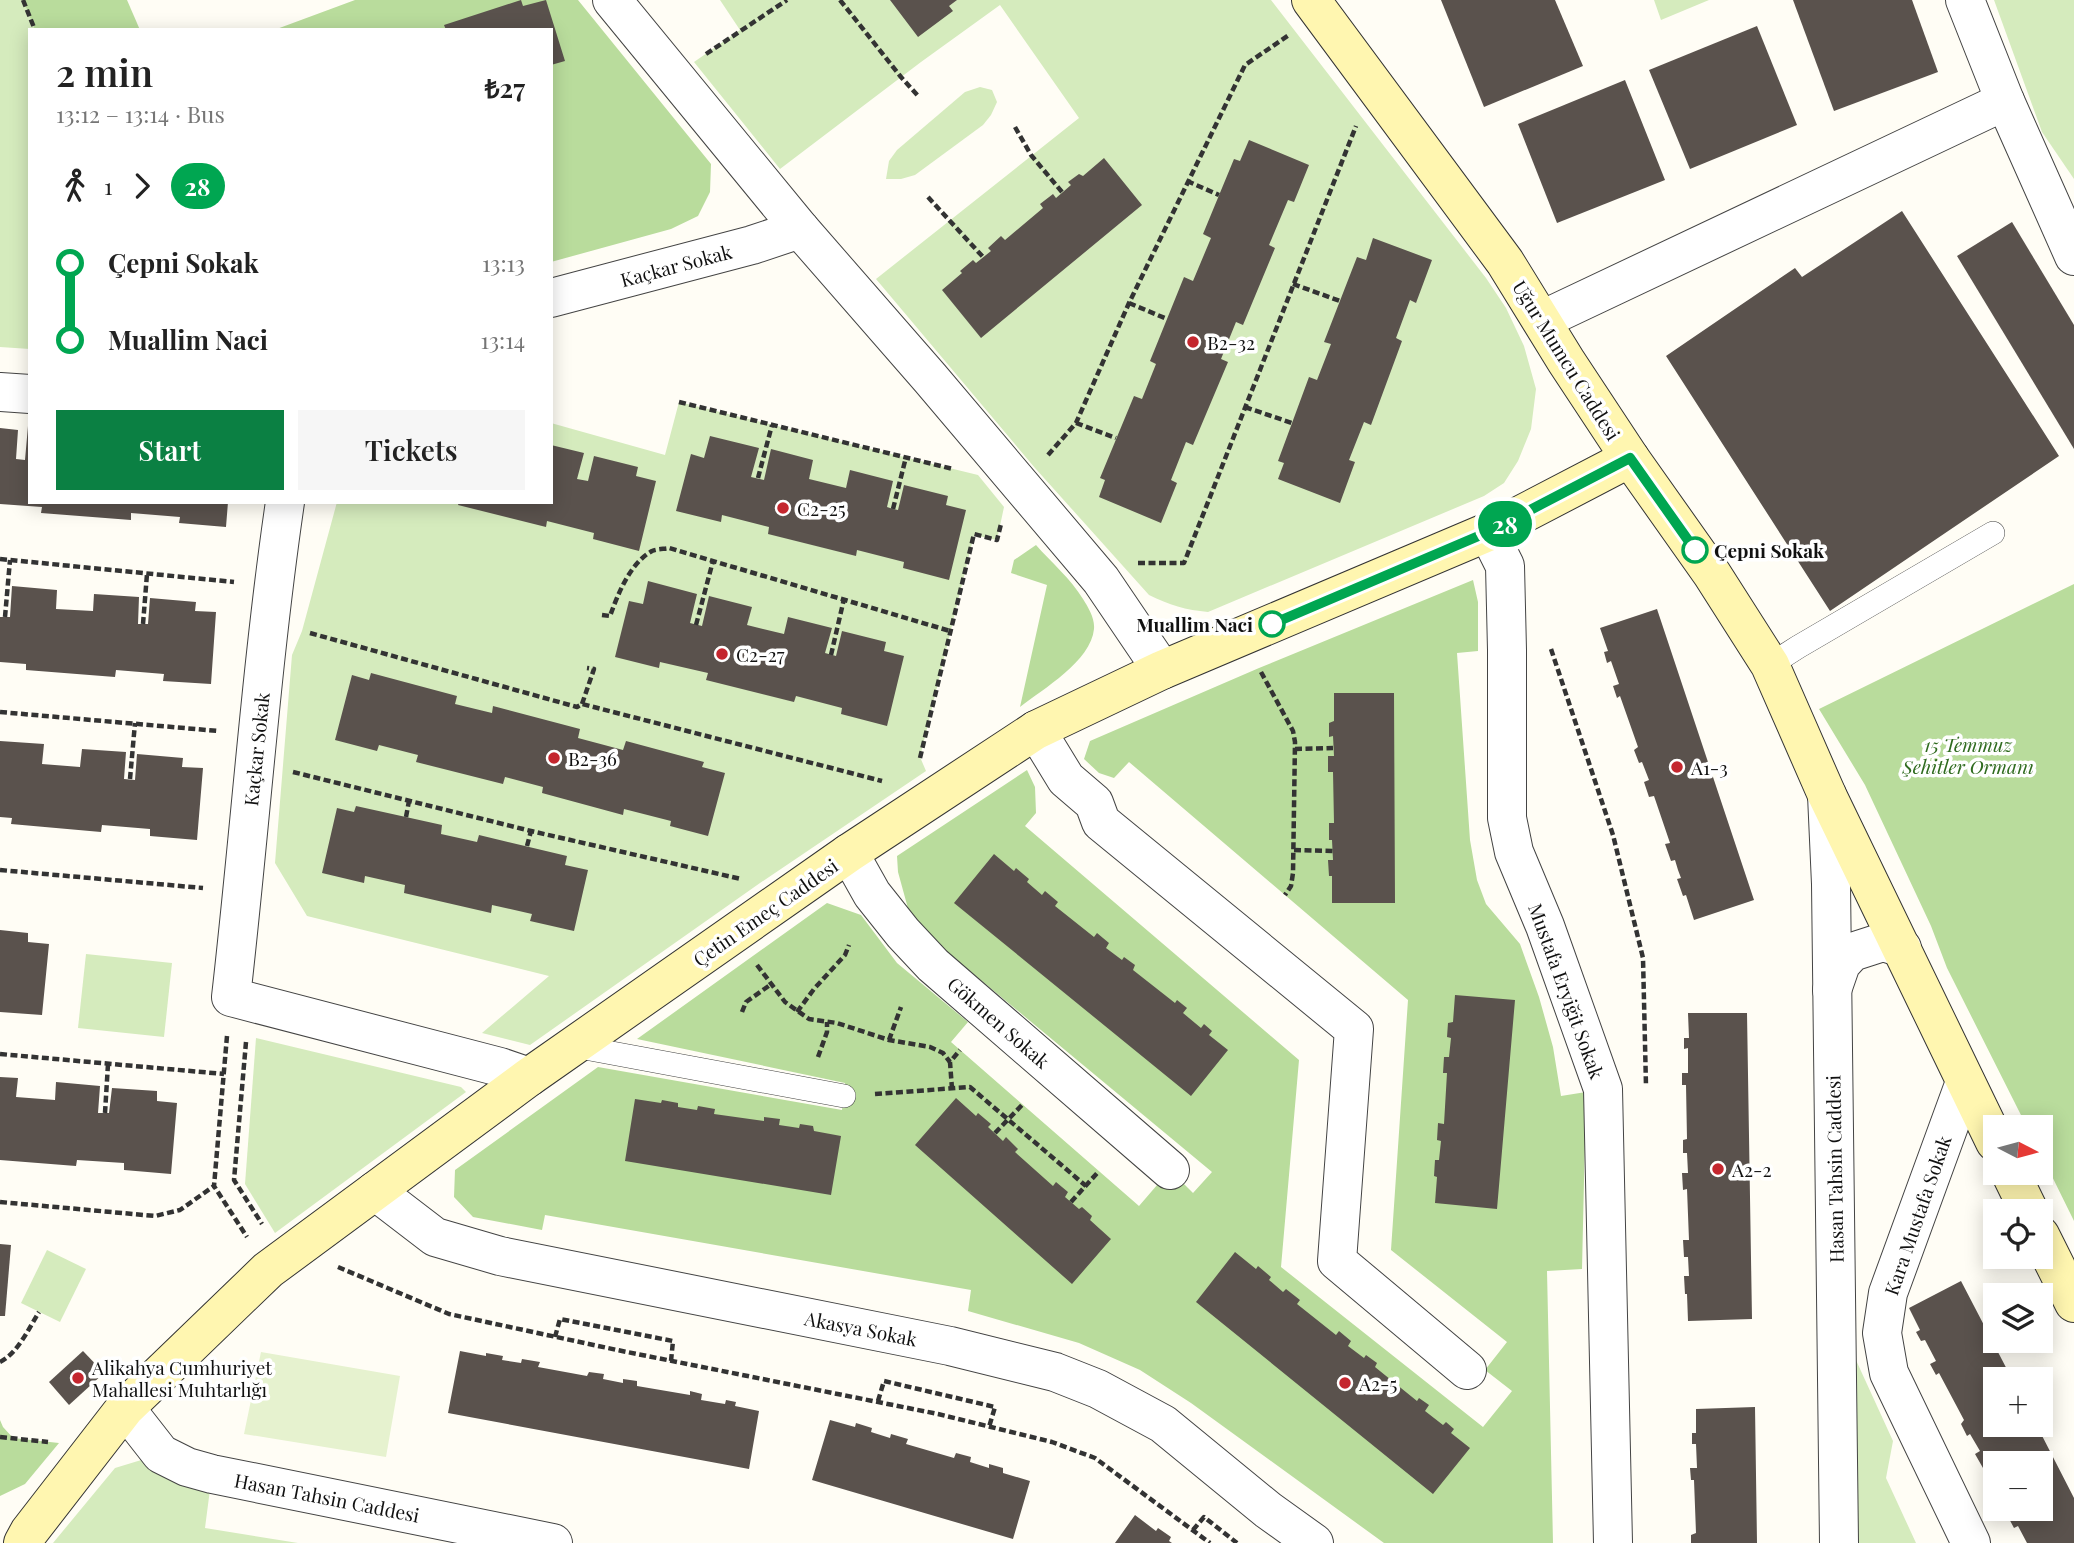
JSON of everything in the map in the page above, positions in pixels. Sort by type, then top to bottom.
[{"type":"street","points":[[612,0],[800,229],[1101,580],[1162,670]]},
{"type":"street","points":[[1965,0],[2005,101],[2074,256]]},
{"type":"street","name":"Uğur Mumcu Caddesi","points":[[1303,15],[1505,262],[1566,361],[1712,574],[1770,665],[1827,795],[1983,1118]]},
{"type":"street","points":[[1542,320],[2005,101]]},
{"type":"street","name":"Kaçkar Sokak","points":[[553,297],[752,245],[800,229]]},
{"type":"street","points":[[0,392],[28,394]]},
{"type":"street","name":"Çetin Emeç Caddesi","points":[[23,1543],[125,1408],[268,1270],[529,1077],[849,853],[1036,730],[1162,670],[1488,532],[1630,458]]},
{"type":"street","name":"Kaçkar Sokak","points":[[240,999],[242,892],[271,604],[285,504]]},
{"type":"street","name":"Mustafa Eryiğit Sokak","points":[[1488,532],[1505,566],[1507,818],[1514,852],[1545,926],[1603,1089],[1612,1543]]},
{"type":"street","points":[[1036,730],[1066,779],[1094,803],[1101,822],[1354,1029],[1337,1261],[1467,1370]]},
{"type":"street","name":"Hasan Tahsin Caddesi","points":[[1827,795],[1831,884],[1839,1543]]},
{"type":"street","name":"Gökmen Sokak","points":[[849,853],[873,894],[902,933],[933,965],[1170,1170]]},
{"type":"street","points":[[1832,990],[1841,964],[1852,952],[1883,942],[1902,948]]},
{"type":"street","points":[[240,999],[529,1077]]},
{"type":"street","name":"Kara Mustafa Sokak","points":[[1965,1082],[1888,1293],[1882,1334],[1889,1373],[1971,1543]]},
{"type":"street","name":"Akasya Sokak","points":[[374,1191],[435,1237],[500,1256],[950,1346],[1055,1372],[1098,1389],[1163,1424],[1268,1510],[1314,1543]]},
{"type":"street","points":[[2053,1261],[2074,1303]]},
{"type":"street","name":"Hasan Tahsin Caddesi","points":[[125,1408],[161,1454],[187,1467],[553,1543]]},
{"type":"lane","points":[[1770,665],[1993,533]]},
{"type":"lane","points":[[574,1046],[844,1097]]},
{"type":"path","points":[[23,0],[34,28]]},
{"type":"path","points":[[704,56],[787,0]]},
{"type":"path","points":[[840,0],[919,97]]},
{"type":"path","points":[[1040,462],[1076,423],[1129,303],[1245,65],[1303,15]]},
{"type":"path","points":[[1133,563],[1184,563],[1360,115]]},
{"type":"path","points":[[1015,127],[1031,155],[1062,192]]},
{"type":"path","points":[[1187,181],[1219,195]]},
{"type":"path","points":[[928,197],[983,257]]},
{"type":"path","points":[[1293,284],[1340,301]]},
{"type":"path","points":[[1129,303],[1167,319]]},
{"type":"path","points":[[679,402],[954,469]]},
{"type":"path","points":[[1245,407],[1292,423]]},
{"type":"path","points":[[1076,423],[1116,438]]},
{"type":"path","points":[[758,478],[772,425]]},
{"type":"path","points":[[893,509],[906,457]]},
{"type":"path","points":[[923,764],[920,758],[974,534],[997,540],[1002,518]]},
{"type":"path","points":[[602,615],[610,616],[620,586],[644,557],[654,550],[669,548],[950,631]]},
{"type":"path","points":[[0,559],[147,574],[271,604],[577,707],[582,704],[594,669],[587,668]]},
{"type":"path","points":[[5,617],[10,560]]},
{"type":"path","points":[[696,625],[713,561]]},
{"type":"path","points":[[144,624],[147,574]]},
{"type":"path","points":[[831,655],[844,599]]},
{"type":"path","points":[[1259,668],[1293,731],[1293,873],[1291,886],[1285,895]]},
{"type":"path","points":[[582,704],[890,783]]},
{"type":"path","points":[[0,712],[135,723],[256,749],[409,801],[747,880]]},
{"type":"path","points":[[130,779],[135,723]]},
{"type":"path","points":[[1295,749],[1333,748]]},
{"type":"path","points":[[405,817],[409,801]]},
{"type":"path","points":[[527,846],[531,831]]},
{"type":"path","points":[[1294,850],[1333,851]]},
{"type":"path","points":[[0,870],[242,892]]},
{"type":"path","points":[[797,1012],[845,955],[849,945]]},
{"type":"path","points":[[752,957],[785,1002],[809,1019],[888,1040],[929,1047],[943,1054],[950,1062],[952,1089]]},
{"type":"path","points":[[742,1012],[746,1002],[771,985]]},
{"type":"path","points":[[240,999],[224,1074],[214,1186],[248,1238]]},
{"type":"path","points":[[240,999],[234,1180],[262,1226]]},
{"type":"path","points":[[888,1040],[901,1007]]},
{"type":"path","points":[[818,1057],[827,1032],[827,1022]]},
{"type":"path","points":[[950,1062],[960,1050]]},
{"type":"path","points":[[0,1054],[224,1074]]},
{"type":"path","points":[[104,1113],[108,1064]]},
{"type":"path","points":[[844,1097],[971,1087],[1086,1186]]},
{"type":"path","points":[[995,1133],[1022,1105]]},
{"type":"path","points":[[1071,1202],[1099,1171]]},
{"type":"path","points":[[0,1202],[155,1216],[180,1210],[214,1186]]},
{"type":"path","points":[[337,1266],[449,1314],[878,1401],[1052,1442],[1095,1458],[1210,1543]]},
{"type":"path","points":[[0,1362],[18,1345],[39,1312]]},
{"type":"path","points":[[555,1337],[560,1319],[673,1341],[671,1361]]},
{"type":"path","points":[[878,1401],[884,1381],[938,1393],[995,1407],[989,1427]]},
{"type":"path","points":[[1193,1530],[1204,1517],[1237,1543]]},
{"type":"green space","points":[[0,0],[23,0],[34,28],[28,28],[28,349],[0,347]]},
{"type":"green space","points":[[23,0],[127,0],[139,28],[34,28]]},
{"type":"green space","points":[[355,0],[578,0],[711,164],[710,192],[698,216],[671,229],[553,261],[553,28],[279,28]]},
{"type":"green space","points":[[720,0],[1271,0],[1486,278],[1506,308],[1524,346],[1536,389],[1531,429],[1518,461],[1504,483],[1484,496],[1208,612],[1164,602],[1149,595],[1035,468],[876,279],[1079,118],[1000,5],[780,169],[694,62],[740,30]]},
{"type":"green space","points":[[1654,0],[1709,0],[1661,20]]},
{"type":"green space","points":[[1994,0],[2074,0],[2074,179],[2042,132]]},
{"type":"green space","points":[[980,87],[992,90],[997,102],[983,125],[915,175],[886,179],[889,161],[897,150],[965,92]]},
{"type":"green space","points":[[679,402],[978,475],[1004,507],[997,540],[974,535],[920,757],[926,771],[760,883],[530,1045],[482,1033],[549,976],[307,916],[275,863],[292,655],[302,631],[336,504],[553,504],[553,424],[665,455]]},
{"type":"green space","points":[[1036,545],[1078,592],[1091,613],[1094,629],[1091,641],[1075,663],[1020,707],[1047,585],[1011,573],[1014,560]]},
{"type":"green space","points":[[1473,580],[1478,602],[1478,651],[1457,653],[1470,840],[1477,880],[1486,904],[1520,944],[1553,1047],[1561,1096],[1586,1092],[1582,1269],[1547,1271],[1553,1543],[1384,1543],[1191,1403],[1140,1370],[1079,1343],[968,1311],[971,1290],[545,1215],[542,1230],[473,1217],[454,1197],[455,1170],[598,1067],[842,1110],[845,1083],[637,1039],[827,903],[861,915],[897,963],[968,1022],[951,1042],[1139,1206],[1170,1170],[1193,1193],[1212,1172],[912,923],[898,872],[897,856],[1027,770],[1035,787],[1036,813],[1025,826],[1299,1060],[1281,1267],[1483,1427],[1512,1391],[1485,1370],[1507,1342],[1391,1250],[1408,1000],[1129,762],[1114,778],[1099,773],[1084,759],[1090,741]]},
{"type":"green space","name":"15 Temmuz Şehitler Ormanı","points":[[2074,584],[2074,1221],[2053,1178],[2053,1115],[2021,1115],[1947,968],[1931,926],[1865,785],[1819,709]]},
{"type":"green space","points":[[86,954],[172,963],[164,1037],[78,1028]]},
{"type":"green space","points":[[256,1038],[461,1087],[466,1092],[275,1233],[245,1184]]},
{"type":"green space","points":[[47,1250],[86,1269],[60,1322],[21,1303]]},
{"type":"green space","points":[[1850,1347],[1893,1441],[1886,1478],[1916,1543],[1853,1543]]},
{"type":"green space","points":[[261,1352],[400,1376],[386,1457],[244,1434]]},
{"type":"green space","points":[[0,1420],[13,1438],[59,1443],[25,1484],[0,1496]]},
{"type":"green space","points":[[161,1454],[212,1474],[205,1528],[298,1543],[53,1543],[115,1468]]},
{"type":"building","points":[[521,0],[523,6],[546,0],[565,61],[553,64],[553,28],[445,28],[444,25]]},
{"type":"building","points":[[890,0],[957,0],[949,6],[953,11],[918,37]]},
{"type":"building","points":[[1441,0],[1555,0],[1583,66],[1484,107]]},
{"type":"building","points":[[1793,0],[1912,0],[1938,72],[1834,111]]},
{"type":"building","points":[[1757,26],[1797,125],[1690,169],[1649,70]]},
{"type":"building","points":[[1625,80],[1665,180],[1557,223],[1518,124]]},
{"type":"building","name":"B2-32","points":[[1249,140],[1309,165],[1294,202],[1288,200],[1269,245],[1275,248],[1243,325],[1236,322],[1221,359],[1228,362],[1193,445],[1186,442],[1171,480],[1177,483],[1161,523],[1099,497],[1105,480],[1100,478],[1134,396],[1142,399],[1156,364],[1150,361],[1184,277],[1193,281],[1211,238],[1203,234],[1234,159],[1240,161]]},
{"type":"building","points":[[1104,158],[1142,205],[981,338],[942,290],[973,260],[976,263],[991,251],[988,248],[1001,236],[1005,240],[1043,208],[1040,204],[1053,194],[1056,198],[1071,185],[1068,182],[1079,174],[1083,176]]},
{"type":"building","points":[[1902,211],[2059,456],[1830,611],[1666,356],[1795,268],[1802,277]]},
{"type":"building","points":[[2012,222],[2074,325],[2074,449],[1957,256]]},
{"type":"building","points":[[1373,238],[1432,260],[1416,303],[1410,300],[1396,338],[1402,341],[1371,425],[1364,422],[1349,460],[1355,462],[1340,503],[1278,479],[1284,463],[1278,461],[1309,377],[1317,380],[1331,344],[1324,342],[1357,257],[1366,260]]},
{"type":"building","points":[[28,426],[28,504],[228,504],[226,527],[179,523],[180,517],[131,513],[131,520],[41,513],[42,507],[0,504],[0,428],[18,430],[16,459],[25,460]]},
{"type":"building","name":"C2-25","points":[[710,436],[759,448],[751,477],[764,480],[771,449],[813,460],[809,479],[846,488],[850,470],[893,481],[887,507],[893,509],[898,510],[904,485],[948,496],[946,505],[966,510],[949,580],[903,568],[904,562],[857,550],[856,556],[768,534],[769,527],[722,515],[721,522],[676,511],[691,454],[704,458]]},
{"type":"building","points":[[553,445],[584,453],[577,479],[588,481],[594,456],[638,467],[636,476],[656,481],[639,551],[593,539],[594,533],[547,521],[546,527],[458,505],[553,504]]},
{"type":"building","name":"C2-27","points":[[648,581],[697,594],[690,623],[702,626],[709,596],[752,607],[747,625],[784,634],[788,617],[832,628],[825,653],[836,656],[842,631],[886,642],[884,651],[904,656],[887,726],[841,714],[842,708],[796,696],[794,702],[706,680],[708,673],[660,662],[659,668],[615,657],[629,601],[643,604]]},
{"type":"building","points":[[12,586],[57,590],[56,609],[93,611],[94,594],[139,597],[138,624],[148,624],[150,598],[196,602],[195,611],[216,612],[211,684],[163,681],[164,674],[116,670],[115,677],[26,670],[26,664],[0,662],[0,617],[10,617]]},
{"type":"building","name":"A1-3","points":[[1657,609],[1754,900],[1694,920],[1686,895],[1683,896],[1677,879],[1681,878],[1675,860],[1671,861],[1665,844],[1670,843],[1654,796],[1649,797],[1644,782],[1649,780],[1634,750],[1638,747],[1620,696],[1617,698],[1613,686],[1619,684],[1611,661],[1607,663],[1604,652],[1608,651],[1600,628]]},
{"type":"building","name":"B2-36","points":[[371,673],[457,696],[455,704],[492,713],[493,706],[580,729],[578,738],[623,750],[626,741],[704,762],[702,767],[725,773],[708,836],[670,826],[671,821],[624,809],[623,815],[542,793],[543,787],[505,777],[503,784],[416,762],[418,755],[379,745],[377,751],[335,740],[352,675],[369,680]]},
{"type":"building","points":[[1334,693],[1394,693],[1395,903],[1332,903],[1332,876],[1329,876],[1328,860],[1333,860],[1329,823],[1334,823],[1333,772],[1328,772],[1328,756],[1334,756],[1329,723],[1334,721]]},
{"type":"building","points":[[0,741],[44,744],[42,764],[80,767],[82,749],[126,752],[124,779],[135,780],[137,754],[183,758],[182,767],[203,768],[197,840],[150,836],[150,829],[102,825],[101,832],[11,824],[12,818],[0,817]]},
{"type":"building","points":[[356,806],[442,825],[441,834],[477,842],[479,835],[567,856],[565,865],[588,870],[574,931],[530,921],[532,914],[492,905],[491,913],[404,893],[405,885],[365,876],[364,883],[322,873],[337,808],[354,812]]},
{"type":"building","points":[[994,854],[1014,871],[1016,868],[1029,879],[1027,882],[1042,895],[1045,891],[1058,902],[1055,906],[1094,937],[1097,933],[1109,943],[1106,948],[1122,960],[1124,957],[1135,965],[1133,970],[1175,1003],[1177,1000],[1187,1008],[1183,1013],[1201,1028],[1204,1024],[1212,1031],[1209,1035],[1228,1050],[1191,1096],[954,903]]},
{"type":"building","points":[[0,930],[28,933],[28,942],[49,944],[42,1015],[0,1012]]},
{"type":"building","points":[[1455,995],[1515,1000],[1497,1209],[1435,1203],[1435,1160],[1439,1160],[1441,1141],[1437,1140],[1438,1123],[1444,1124],[1447,1073],[1443,1073],[1444,1057],[1449,1057],[1451,1038],[1447,1037],[1448,1023],[1453,1022]]},
{"type":"building","name":"A2-2","points":[[1688,1013],[1747,1013],[1752,1319],[1688,1321],[1684,1276],[1689,1276],[1688,1257],[1684,1257],[1683,1240],[1689,1240],[1687,1189],[1683,1190],[1682,1173],[1688,1173],[1687,1153],[1683,1153],[1683,1140],[1687,1139],[1686,1085],[1682,1085],[1682,1073],[1688,1073],[1688,1048],[1684,1049],[1684,1038],[1689,1038]]},
{"type":"building","points":[[0,1077],[18,1078],[16,1097],[55,1100],[56,1082],[100,1086],[98,1113],[109,1113],[112,1088],[157,1091],[157,1101],[177,1103],[171,1174],[124,1170],[124,1163],[77,1160],[76,1166],[0,1160]]},
{"type":"building","points":[[956,1098],[976,1116],[978,1113],[991,1124],[988,1127],[1003,1141],[1006,1137],[1018,1149],[1015,1152],[1053,1186],[1056,1182],[1068,1192],[1065,1197],[1092,1216],[1090,1220],[1111,1239],[1072,1284],[915,1145]]},
{"type":"building","points":[[635,1099],[661,1103],[662,1100],[678,1103],[678,1107],[697,1110],[698,1106],[715,1109],[714,1114],[764,1121],[764,1117],[780,1119],[779,1125],[799,1128],[800,1124],[813,1126],[814,1131],[841,1136],[831,1195],[625,1161]]},
{"type":"building","points":[[0,1244],[11,1245],[5,1316],[0,1316]]},
{"type":"building","name":"A2-5","points":[[1235,1252],[1256,1269],[1258,1266],[1283,1292],[1286,1289],[1300,1300],[1297,1304],[1336,1335],[1339,1331],[1351,1341],[1348,1346],[1364,1358],[1366,1355],[1377,1363],[1375,1367],[1417,1401],[1419,1398],[1429,1405],[1425,1411],[1443,1425],[1446,1422],[1454,1429],[1451,1433],[1470,1448],[1433,1494],[1196,1302]]},
{"type":"building","points":[[1961,1281],[1983,1323],[1983,1353],[1998,1353],[2006,1367],[1983,1367],[1983,1437],[2043,1437],[2050,1451],[1983,1451],[1983,1468],[1975,1454],[1980,1451],[1970,1434],[1967,1436],[1961,1424],[1964,1420],[1939,1373],[1936,1375],[1930,1364],[1936,1361],[1925,1340],[1921,1341],[1916,1332],[1920,1330],[1909,1308]]},
{"type":"building","points":[[83,1351],[104,1373],[69,1405],[49,1382]]},
{"type":"building","points":[[460,1351],[503,1356],[502,1360],[521,1363],[522,1359],[540,1362],[538,1367],[587,1376],[589,1372],[604,1374],[603,1379],[623,1383],[623,1379],[637,1381],[637,1386],[690,1395],[690,1391],[702,1394],[701,1400],[725,1404],[726,1400],[736,1402],[735,1406],[759,1411],[749,1469],[448,1413]]},
{"type":"building","points":[[1755,1407],[1757,1543],[1691,1543],[1691,1535],[1696,1533],[1694,1480],[1691,1480],[1690,1468],[1697,1468],[1696,1444],[1692,1444],[1692,1433],[1696,1433],[1696,1409]]},
{"type":"building","points":[[830,1420],[855,1427],[856,1423],[872,1428],[871,1432],[890,1438],[891,1434],[908,1439],[906,1444],[954,1458],[956,1453],[971,1457],[970,1462],[989,1468],[989,1464],[1003,1468],[1003,1473],[1030,1481],[1013,1539],[812,1480]]},
{"type":"building","points":[[2053,1457],[2074,1498],[2074,1543],[2027,1543],[2018,1526],[2014,1528],[2010,1521],[2053,1521]]},
{"type":"building","points":[[1135,1515],[1156,1531],[1158,1528],[1171,1537],[1169,1541],[1172,1543],[1115,1543]]},
{"type":"bus line","name":"28","points":[[1272,624],[1488,532],[1630,458],[1695,550]]},
{"type":"place","name":"B2-32","points":[[1193,342]]},
{"type":"place","name":"C2-25","points":[[783,508]]},
{"type":"place","name":"Çepni Sokak","points":[[1695,550]]},
{"type":"place","name":"Muallim Naci","points":[[1272,624]]},
{"type":"place","name":"C2-27","points":[[722,654]]},
{"type":"place","name":"B2-36","points":[[554,758]]},
{"type":"place","name":"A1-3","points":[[1677,767]]},
{"type":"place","name":"A2-2","points":[[1718,1169]]},
{"type":"place","name":"Alikahya Cumhuriyet Mahallesi Muhtarlığı","points":[[78,1378]]},
{"type":"place","name":"A2-5","points":[[1345,1383]]}]
